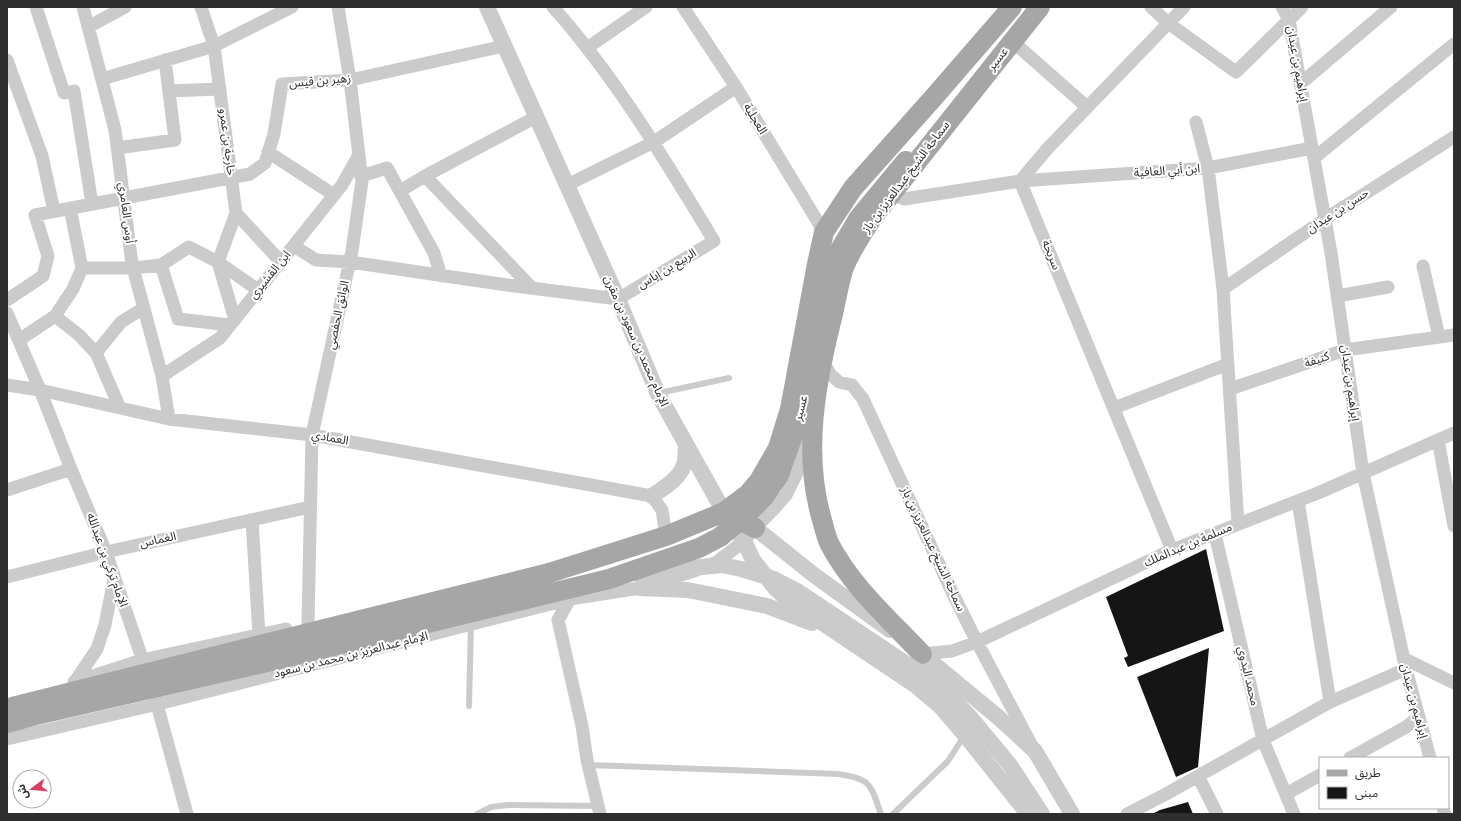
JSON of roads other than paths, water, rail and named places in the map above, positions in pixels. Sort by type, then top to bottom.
[{"type":"main road","points":[[7,708],[549,573],[666,536],[724,512],[752,490],[759,481],[778,448],[790,409],[816,264],[824,232],[853,188],[1011,7]]},
{"type":"main road","name":"عسير","points":[[609,579],[699,548],[720,536],[745,516],[764,497],[779,475],[796,430],[806,392],[824,293],[835,258],[858,218],[906,161],[956,111],[1040,7]]},
{"type":"main road","name":"سماحة الشيخ عبدالعزيز بن باز","points":[[922,654],[867,597],[848,573],[829,542],[816,500],[812,448],[814,416],[822,359],[844,270],[856,243],[872,218],[956,111]]},
{"type":"main road","name":"سماحة الشيخ عبدالعزيز بن باز","points":[[724,512],[749,534]]},
{"type":"main road","name":"الإمام عبدالعزيز بن محمد بن سعود","points":[[7,723],[36,715],[271,662],[609,579]]},
{"type":"street","points":[[36,7],[64,93],[74,91],[92,204]]},
{"type":"street","name":"أوس العامري","points":[[83,7],[115,130],[134,268],[162,376],[169,419]]},
{"type":"street","points":[[88,27],[125,7]]},
{"type":"street","name":"خارجة بن عمرو","points":[[201,7],[214,46],[236,213]]},
{"type":"street","points":[[102,79],[214,46],[292,7]]},
{"type":"street","name":"الواثق الحفصي","points":[[308,624],[312,435],[350,262],[361,176],[350,80],[338,7]]},
{"type":"street","name":"الإمام محمد بن سعود بن مقرن","points":[[487,7],[618,299],[658,394],[724,512]]},
{"type":"street","name":"الربيع بن إياس","points":[[553,7],[580,38],[654,142],[714,241],[618,299]]},
{"type":"street","points":[[587,48],[646,7]]},
{"type":"street","name":"العجلية","points":[[683,7],[736,87],[824,232]]},
{"type":"street","points":[[1151,7],[1168,23],[1236,72],[1302,7]]},
{"type":"street","points":[[1020,181],[1048,148],[1184,7]]},
{"type":"street","name":"إبراهيم بن عيدان","points":[[1282,7],[1289,20],[1325,219],[1338,296],[1363,473],[1404,663],[1430,757]]},
{"type":"street","points":[[1300,84],[1391,7]]},
{"type":"street","points":[[1012,41],[1087,107]]},
{"type":"street","name":"ابن أبي العافية","points":[[891,194],[904,199],[1020,181],[1208,168],[1313,153],[1454,44]]},
{"type":"street","name":"زهير بن قيس","points":[[7,300],[43,276],[48,256],[35,215],[250,174],[264,163],[268,152],[274,134],[282,84],[350,80],[504,46]]},
{"type":"street","points":[[7,60],[42,156],[54,211]]},
{"type":"street","points":[[117,148],[175,140],[165,60]]},
{"type":"street","points":[[567,186],[654,142],[736,87]]},
{"type":"street","points":[[169,91],[220,89]]},
{"type":"street","points":[[400,191],[425,176],[536,117]]},
{"type":"street","points":[[1196,122],[1208,168],[1224,289],[1238,524]]},
{"type":"street","name":"حسن بن عيدان","points":[[1224,289],[1325,219],[1454,137]]},
{"type":"street","points":[[268,152],[334,195]]},
{"type":"street","name":"ابن القشيري","points":[[162,376],[220,338],[342,185],[359,155]]},
{"type":"street","points":[[361,176],[387,168],[434,252],[441,276]]},
{"type":"street","points":[[425,176],[532,288]]},
{"type":"street","name":"سريحة","points":[[1020,181],[1172,550]]},
{"type":"street","points":[[19,340],[55,316],[73,289],[82,268],[70,208]]},
{"type":"street","points":[[161,265],[178,319],[233,322],[218,262],[236,213],[282,262]]},
{"type":"street","points":[[294,246],[316,260],[350,262],[441,276],[618,299]]},
{"type":"street","points":[[82,268],[134,268],[161,265],[189,247],[218,262],[258,290]]},
{"type":"street","points":[[1423,266],[1439,337]]},
{"type":"street","points":[[1338,296],[1388,287]]},
{"type":"street","points":[[96,353],[121,322],[144,308]]},
{"type":"street","name":"الإمام تركي بن عبدالله","points":[[7,313],[106,552],[158,704],[187,814]]},
{"type":"street","points":[[55,316],[79,335],[96,353],[120,408]]},
{"type":"street","name":"كتيفة","points":[[1230,390],[1345,350],[1454,335]]},
{"type":"street","name":"سماحة الشيخ عبدالعزيز بن باز","points":[[822,359],[830,374],[839,382],[852,385],[864,399],[953,594],[977,642],[1035,751],[1072,814]]},
{"type":"street","points":[[1114,408],[1228,364]]},
{"type":"street","name":"العمادي","points":[[7,385],[40,390],[169,419],[312,435],[652,496]]},
{"type":"street","name":"عسير","points":[[694,571],[717,562],[749,534],[786,495],[802,459],[814,416]]},
{"type":"street","name":"مسلمة بن عبدالملك","points":[[922,654],[952,652],[977,642],[1172,550],[1298,501],[1454,432]]},
{"type":"street","points":[[1438,440],[1454,526]]},
{"type":"street","points":[[7,699],[74,683],[142,660],[308,624],[666,536],[662,510],[652,496],[669,485],[684,465],[686,446]]},
{"type":"street","points":[[7,490],[71,469]]},
{"type":"street","points":[[1298,501],[1330,702]]},
{"type":"street","name":"الغماس","points":[[7,577],[106,552],[310,507]]},
{"type":"street","points":[[252,520],[253,636]]},
{"type":"street","points":[[749,534],[753,560],[775,588],[787,599],[915,685],[940,707],[965,735],[1028,814]]},
{"type":"street","name":"سماحة الشيخ عبدالعزيز بن باز","points":[[749,534],[814,575],[922,654],[998,717],[1035,751]]},
{"type":"street","name":"محمد البدوي","points":[[1215,534],[1263,740],[1294,814]]},
{"type":"street","points":[[609,579],[671,570],[722,565],[741,569],[774,580],[797,591],[923,675],[950,696],[971,718],[1010,765],[1042,814]]},
{"type":"street","name":"الإمام عبدالعزيز بن محمد بن سعود","points":[[7,739],[158,704],[570,600],[640,588],[694,571]]},
{"type":"street","points":[[74,683],[97,649],[105,625],[114,577]]},
{"type":"street","points":[[640,588],[688,590],[767,606],[841,636]]},
{"type":"street","points":[[570,600],[558,620],[600,810]]},
{"type":"street","points":[[1127,814],[1404,663],[1454,683]]},
{"type":"street","points":[[1352,757],[1406,727],[1418,717]]},
{"type":"street","points":[[1198,776],[1217,814]]},
{"type":"street","points":[[1286,794],[1319,776]]},
{"type":"lane","points":[[658,394],[729,378]]},
{"type":"lane","points":[[469,706],[471,624]]},
{"type":"lane","points":[[893,814],[948,761],[965,735]]},
{"type":"lane","points":[[589,765],[838,774],[856,777],[864,781],[872,789],[880,814]]},
{"type":"lane","points":[[477,814],[491,807],[508,805],[600,810]]}]
